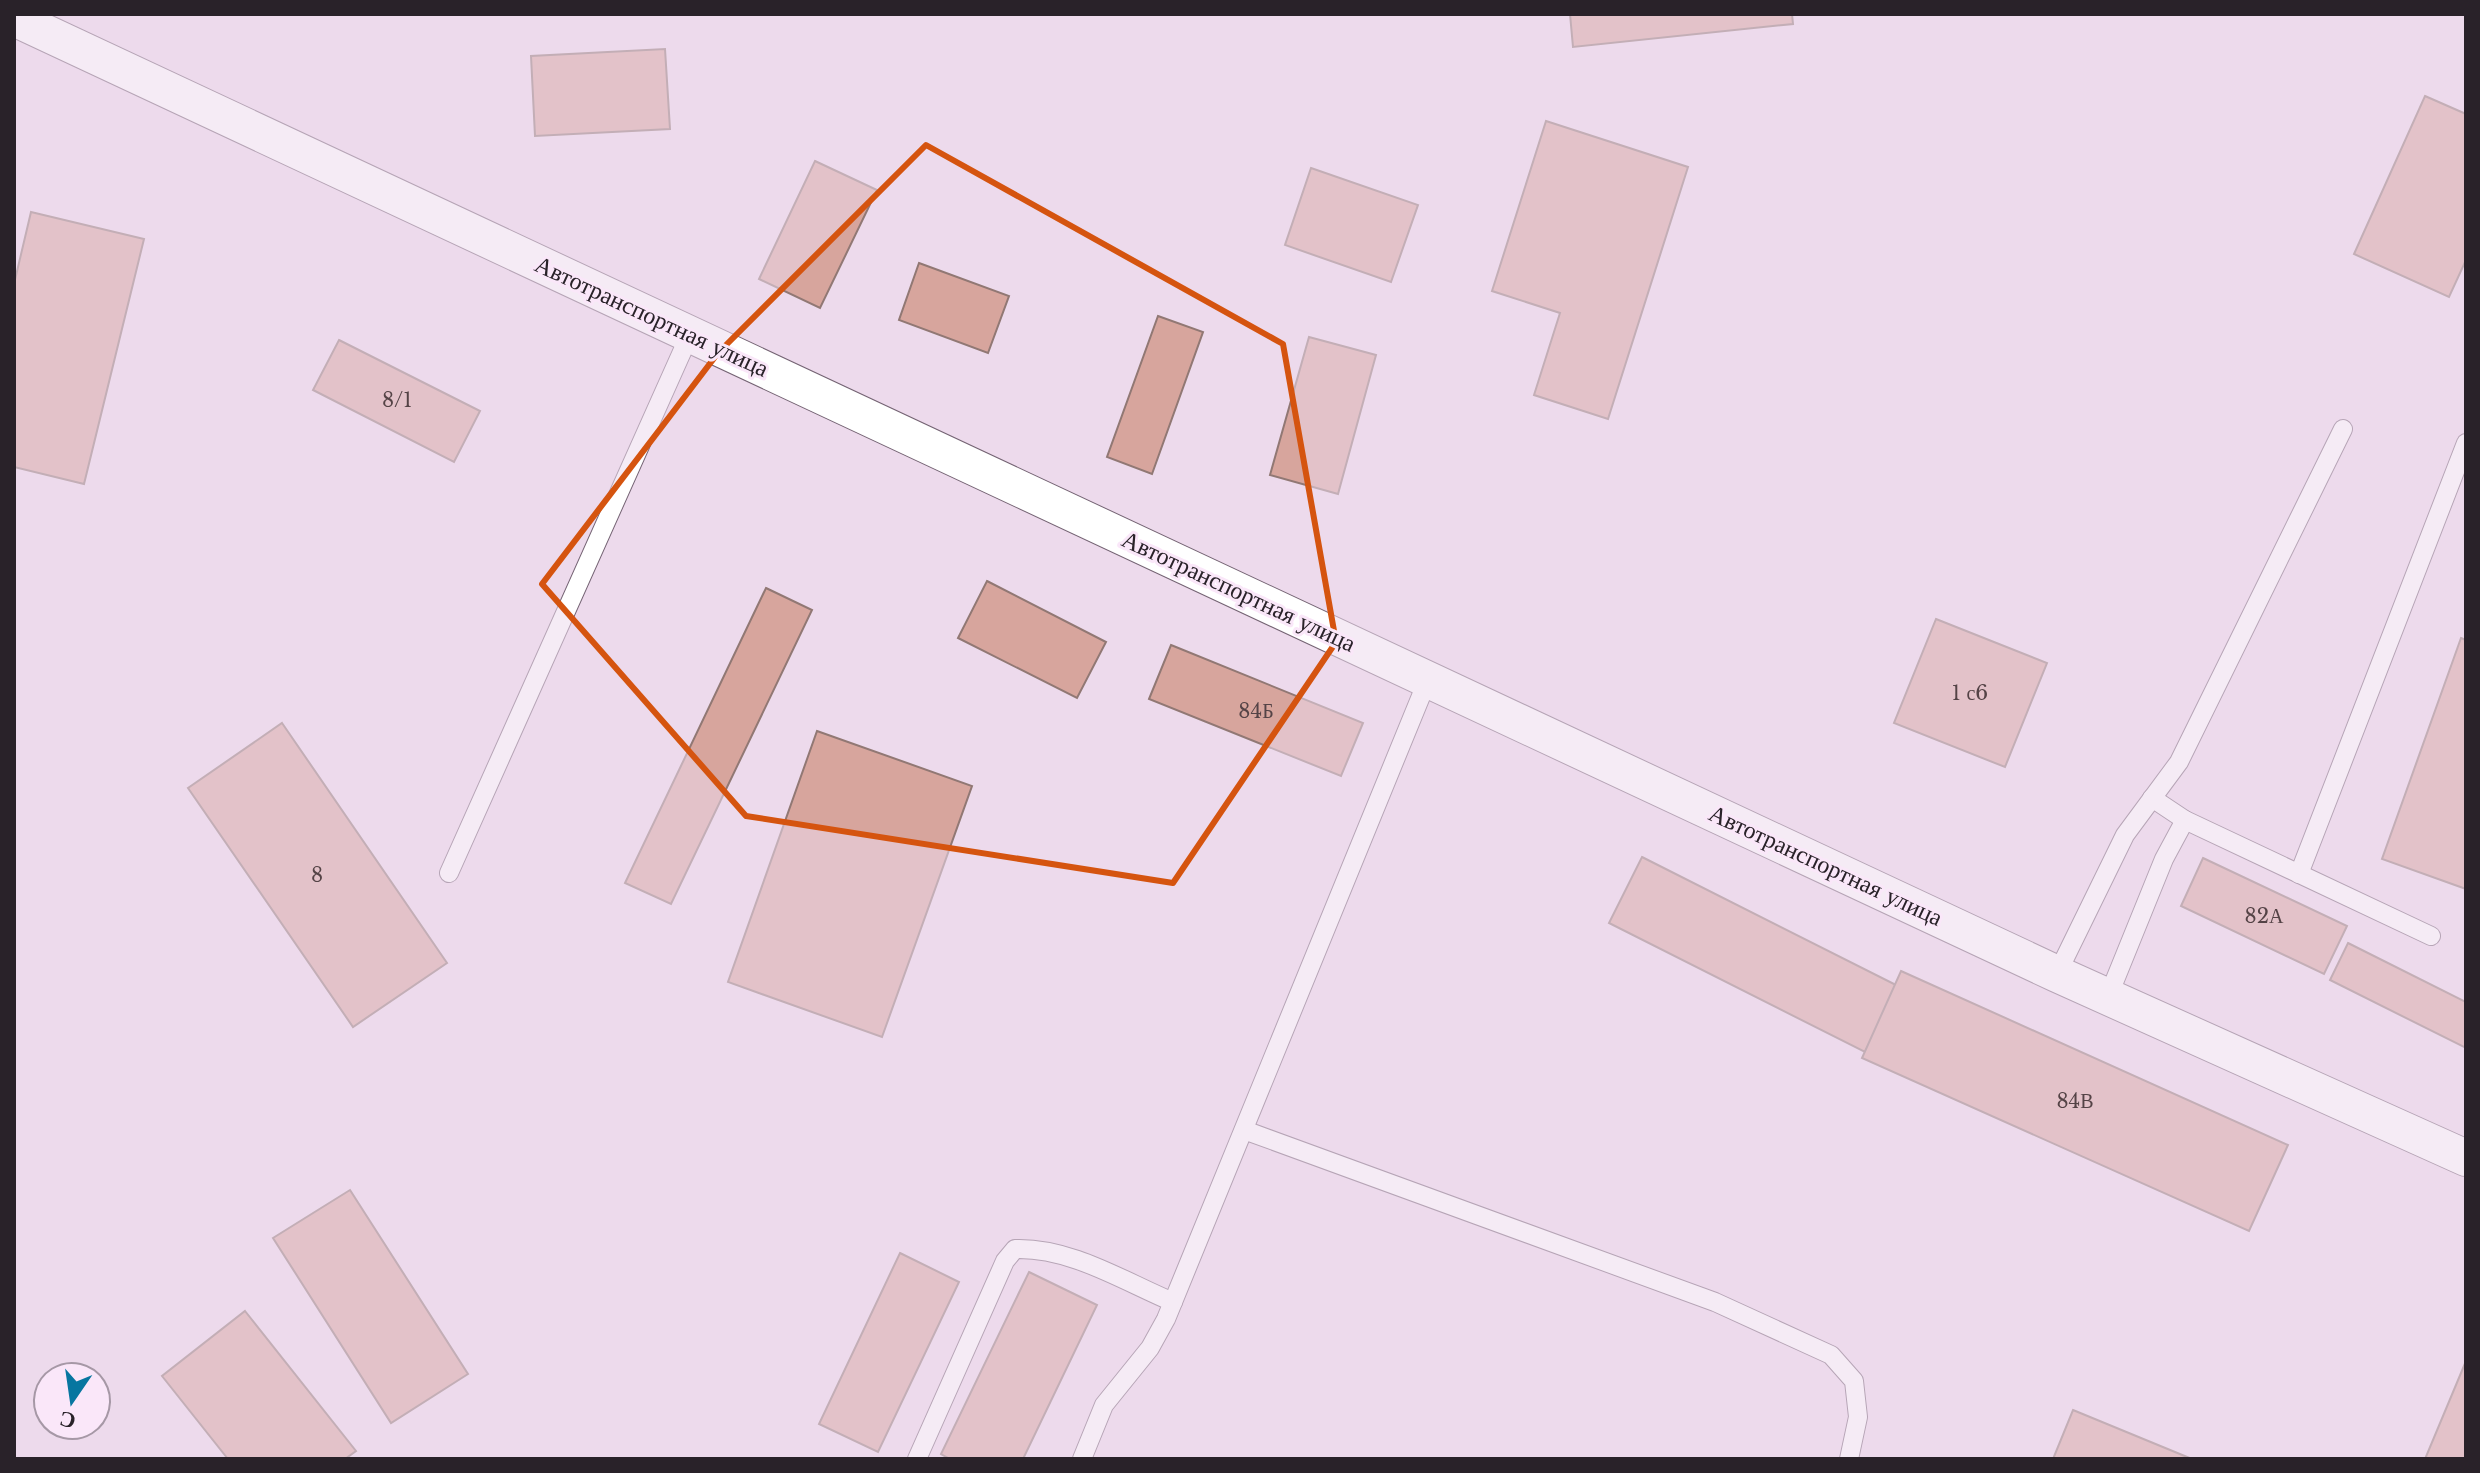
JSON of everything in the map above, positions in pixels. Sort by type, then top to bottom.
[{"type":"street","name":"Автотранспортная улица","points":[[14,18],[2057,974],[2466,1158]]},
{"type":"lane","points":[[449,873],[690,334]]},
{"type":"lane","points":[[2057,974],[2125,835],[2179,762],[2343,429]]},
{"type":"lane","points":[[2299,874],[2466,443]]},
{"type":"lane","points":[[1082,1459],[1104,1405],[1150,1348],[1173,1302],[1428,679]]},
{"type":"lane","points":[[2152,798],[2185,820],[2431,936]]},
{"type":"lane","points":[[2108,997],[2164,859],[2185,820]]},
{"type":"lane","points":[[1244,1130],[1715,1302],[1831,1355],[1854,1381],[1858,1417],[1849,1459]]},
{"type":"lane","points":[[917,1459],[1005,1261],[1015,1249],[1038,1248],[1076,1260],[1173,1302]]},
{"type":"highlighted area","points":[[926,145],[1283,344],[1336,642],[1173,883],[746,816],[542,584],[718,353]]},
{"type":"building","points":[[1570,14],[1792,14],[1793,24],[1573,47]]},
{"type":"building","points":[[665,49],[670,129],[535,136],[531,56]]},
{"type":"building","points":[[2425,96],[2466,114],[2466,260],[2449,297],[2354,254]]},
{"type":"building","points":[[1546,121],[1688,167],[1608,419],[1534,395],[1560,313],[1492,291]]},
{"type":"building","points":[[815,161],[877,190],[820,308],[759,279]]},
{"type":"building","points":[[1311,168],[1418,205],[1391,282],[1285,245]]},
{"type":"building","points":[[31,212],[144,239],[84,484],[14,467],[14,284]]},
{"type":"building","points":[[919,263],[1009,296],[988,353],[899,320]]},
{"type":"building","points":[[1158,316],[1203,332],[1152,474],[1107,457]]},
{"type":"building","points":[[1309,337],[1376,355],[1338,494],[1270,475]]},
{"type":"building","points":[[339,340],[480,411],[454,462],[313,390]]},
{"type":"building","points":[[987,581],[1106,642],[1077,698],[958,638]]},
{"type":"building","points":[[766,588],[812,610],[671,904],[625,883]]},
{"type":"building","points":[[1936,619],[2047,663],[2005,767],[1894,723]]},
{"type":"building","points":[[2461,638],[2466,640],[2466,889],[2382,859]]},
{"type":"building","points":[[1171,645],[1363,723],[1341,776],[1149,699]]},
{"type":"building","points":[[282,723],[447,963],[353,1027],[188,788]]},
{"type":"building","points":[[817,731],[972,786],[882,1037],[728,982]]},
{"type":"building","points":[[1642,857],[1898,986],[1865,1052],[1609,923]]},
{"type":"building","points":[[2203,858],[2347,926],[2324,974],[2181,906]]},
{"type":"building","points":[[2348,943],[2466,1002],[2466,1048],[2330,980]]},
{"type":"building","points":[[1901,971],[2288,1145],[2249,1231],[1862,1058]]},
{"type":"building","points":[[350,1190],[468,1374],[391,1423],[273,1238]]},
{"type":"building","points":[[900,1253],[959,1282],[878,1452],[819,1424]]},
{"type":"building","points":[[1029,1272],[1097,1305],[1023,1459],[950,1459],[941,1454]]},
{"type":"building","points":[[245,1311],[356,1451],[345,1459],[228,1459],[162,1376]]},
{"type":"building","points":[[2466,1361],[2466,1459],[2425,1459]]},
{"type":"building","points":[[2073,1410],[2192,1459],[2053,1459]]}]
